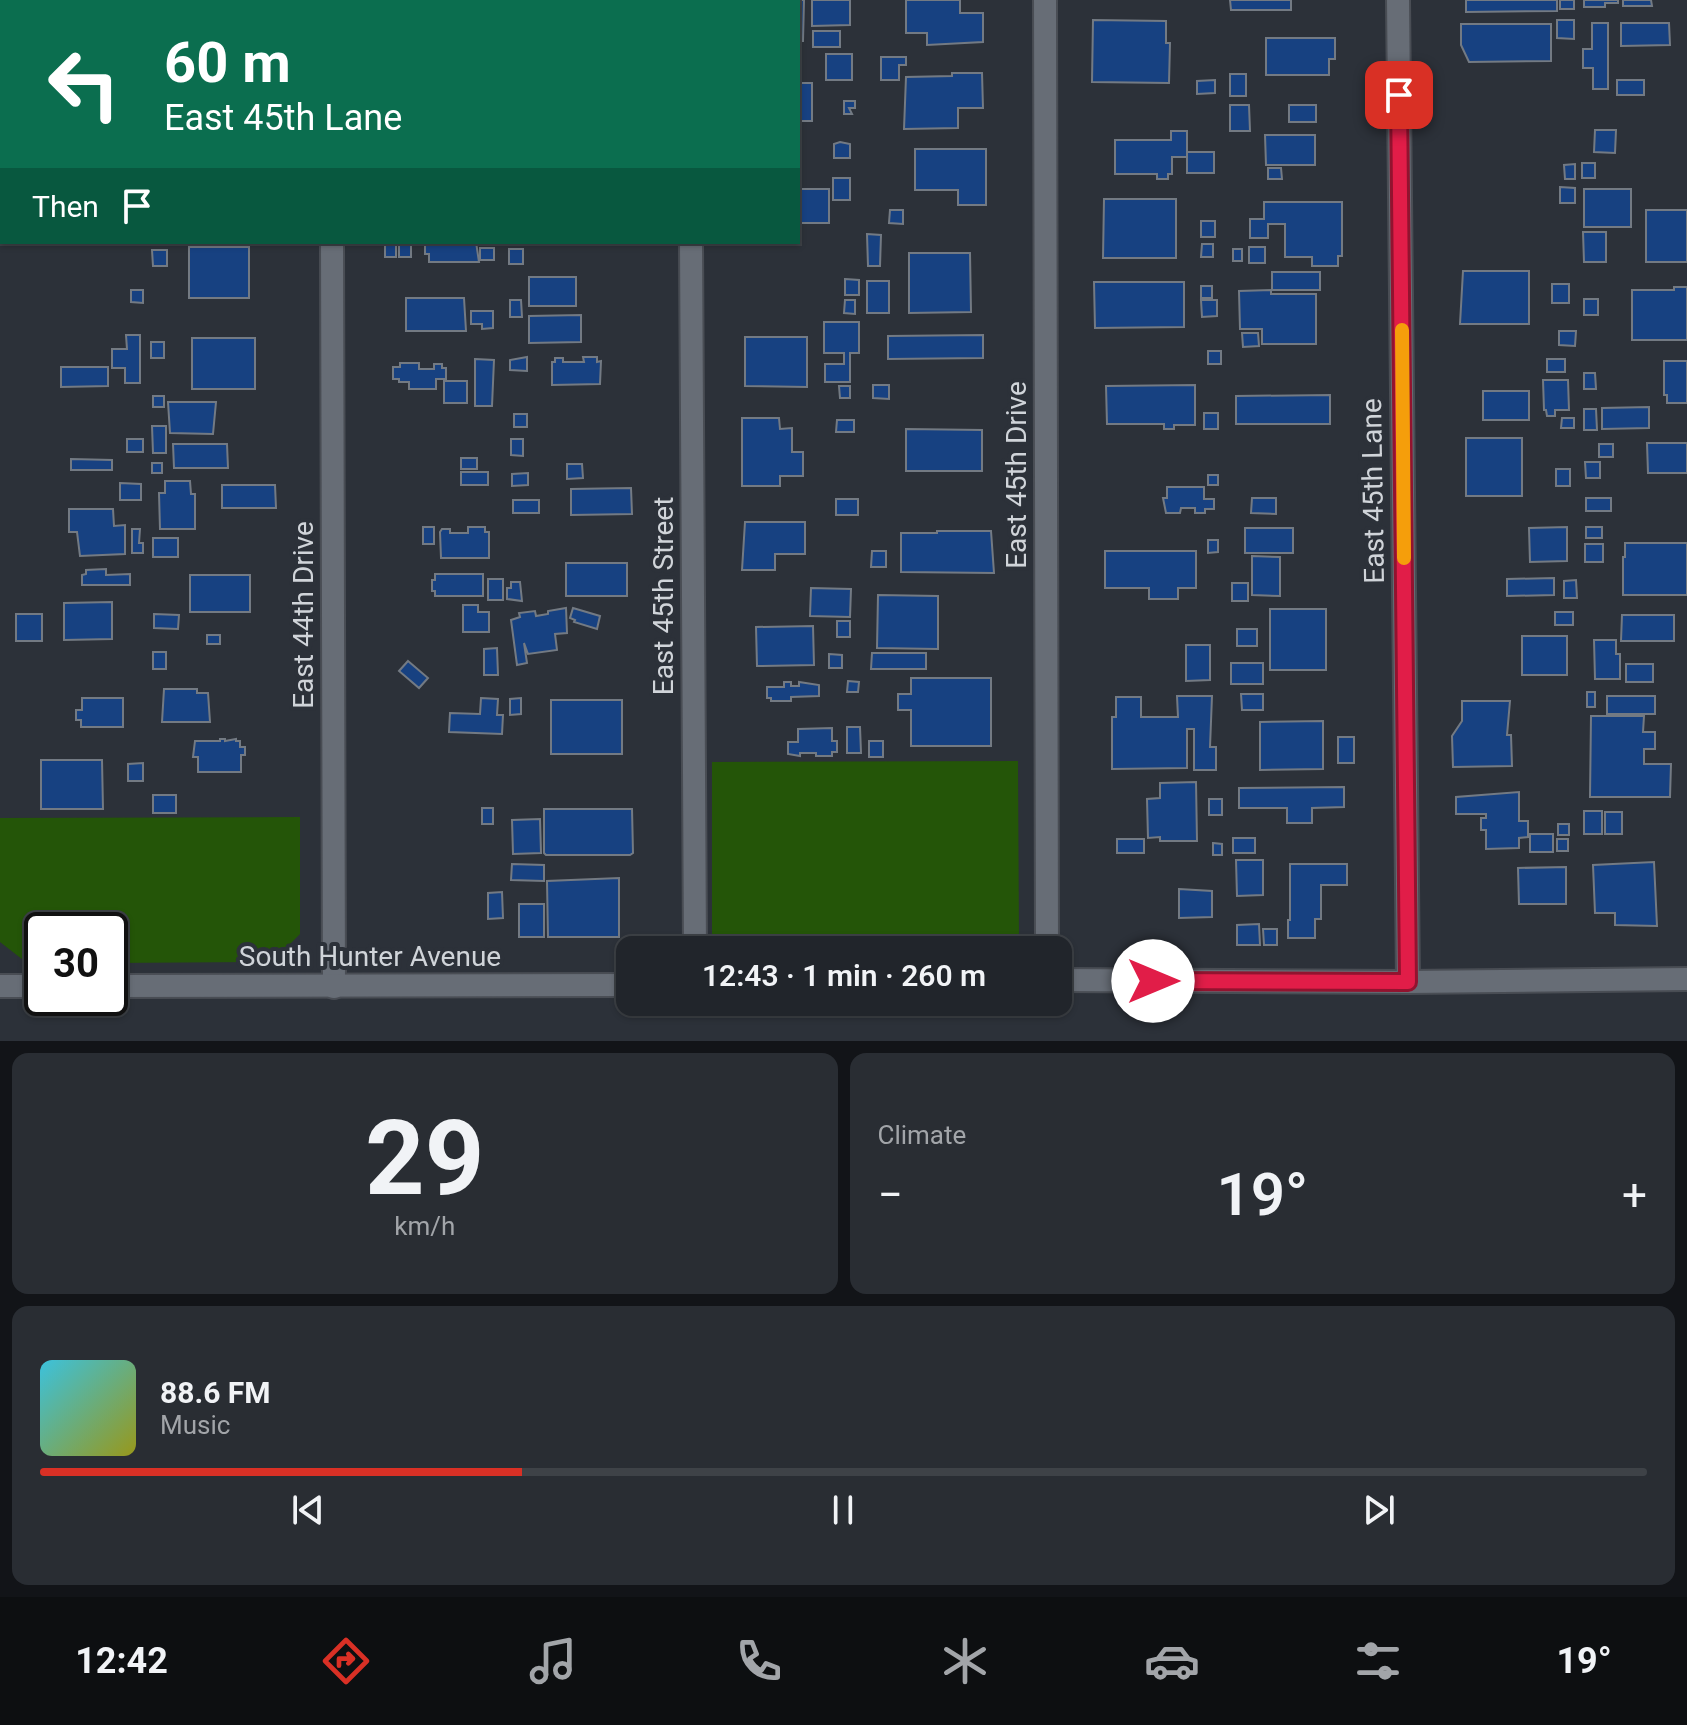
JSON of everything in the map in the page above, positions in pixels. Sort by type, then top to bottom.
[{"type":"street","name":"East 45th Drive","points":[[1045,0],[1047,936]]},
{"type":"street","name":"East 45th Lane","points":[[1398,0],[1408,982]]},
{"type":"street","name":"East 44th Drive","points":[[332,244],[334,987]]},
{"type":"street","name":"East 45th Street","points":[[691,244],[695,936]]},
{"type":"street","points":[[1072,980],[1408,982],[1687,979]]},
{"type":"street","name":"South Hunter Avenue","points":[[128,986],[616,985]]},
{"type":"street","points":[[0,986],[24,986]]},
{"type":"green space","points":[[1018,761],[1019,936],[712,936],[712,762]]},
{"type":"green space","points":[[300,817],[300,934],[272,962],[128,963],[128,912],[24,912],[24,961],[0,942],[0,818]]},
{"type":"building","points":[[800,0],[804,0],[803,41],[800,41]]},
{"type":"building","points":[[812,0],[850,0],[850,25],[812,26]]},
{"type":"building","points":[[906,0],[960,0],[960,13],[983,13],[983,42],[927,45],[927,33],[906,33]]},
{"type":"building","points":[[1230,0],[1291,0],[1291,10],[1231,10]]},
{"type":"building","points":[[1466,0],[1557,0],[1557,11],[1466,12]]},
{"type":"building","points":[[1560,0],[1574,0],[1574,9],[1560,9]]},
{"type":"building","points":[[1584,0],[1618,0],[1618,3],[1605,3],[1605,7],[1584,7]]},
{"type":"building","points":[[1623,0],[1651,0],[1652,6],[1623,6]]},
{"type":"building","points":[[1093,20],[1166,21],[1166,43],[1170,43],[1169,83],[1092,82]]},
{"type":"building","points":[[1557,20],[1574,20],[1574,39],[1557,38]]},
{"type":"building","points":[[1592,23],[1608,23],[1608,89],[1593,89],[1593,68],[1583,68],[1583,49],[1592,49]]},
{"type":"building","points":[[1621,23],[1669,23],[1670,45],[1621,46]]},
{"type":"building","points":[[1461,24],[1551,24],[1551,61],[1469,62],[1461,45]]},
{"type":"building","points":[[813,31],[840,31],[840,47],[813,47]]},
{"type":"building","points":[[1266,38],[1335,38],[1335,59],[1329,59],[1329,75],[1266,75]]},
{"type":"building","points":[[826,54],[852,54],[852,80],[826,80]]},
{"type":"building","points":[[881,57],[906,57],[906,65],[899,65],[899,80],[881,80]]},
{"type":"building","points":[[952,73],[982,73],[983,108],[958,108],[958,128],[904,129],[906,77],[952,76]]},
{"type":"building","points":[[1230,74],[1246,74],[1246,96],[1230,96]]},
{"type":"building","points":[[1215,80],[1215,93],[1197,94],[1197,81]]},
{"type":"building","points":[[1617,80],[1644,80],[1644,95],[1617,95]]},
{"type":"building","points":[[800,83],[812,83],[812,121],[800,121]]},
{"type":"building","points":[[844,101],[855,101],[855,108],[849,108],[852,114],[844,114]]},
{"type":"building","points":[[1230,105],[1249,105],[1250,131],[1230,131]]},
{"type":"building","points":[[1289,105],[1316,105],[1316,122],[1289,122]]},
{"type":"building","points":[[1595,130],[1616,130],[1615,153],[1594,152]]},
{"type":"building","points":[[1171,131],[1187,131],[1187,157],[1172,157],[1172,174],[1168,174],[1168,179],[1157,179],[1157,174],[1115,174],[1115,140],[1171,140]]},
{"type":"building","points":[[1265,135],[1315,135],[1315,165],[1266,165]]},
{"type":"building","points":[[834,144],[850,144],[850,158],[834,158]]},
{"type":"building","points":[[915,149],[986,149],[986,205],[958,205],[958,190],[915,190]]},
{"type":"building","points":[[1187,152],[1214,152],[1214,173],[1187,173]]},
{"type":"building","points":[[1582,163],[1595,163],[1595,178],[1582,178]]},
{"type":"building","points":[[1575,164],[1575,179],[1565,179],[1564,165]]},
{"type":"building","points":[[1268,168],[1281,168],[1282,179],[1268,179]]},
{"type":"building","points":[[833,178],[850,178],[850,200],[833,200]]},
{"type":"building","points":[[1560,187],[1575,188],[1575,203],[1560,203]]},
{"type":"building","points":[[800,189],[829,189],[829,223],[800,223]]},
{"type":"building","points":[[1584,189],[1631,189],[1631,227],[1584,227]]},
{"type":"building","points":[[1104,199],[1176,199],[1176,258],[1103,258]]},
{"type":"building","points":[[1264,202],[1342,202],[1342,256],[1338,256],[1338,266],[1312,266],[1312,257],[1285,257],[1285,224],[1268,224],[1268,238],[1250,238],[1250,219],[1264,219]]},
{"type":"building","points":[[890,210],[903,210],[903,224],[889,223]]},
{"type":"building","points":[[1646,210],[1687,210],[1687,262],[1646,262]]},
{"type":"building","points":[[1201,221],[1215,221],[1215,237],[1201,237]]},
{"type":"building","points":[[1583,232],[1606,232],[1606,262],[1584,262]]},
{"type":"building","points":[[867,234],[881,235],[880,266],[868,266]]},
{"type":"building","points":[[385,244],[396,244],[396,257],[385,257]]},
{"type":"building","points":[[399,244],[411,244],[411,257],[399,257]]},
{"type":"building","points":[[425,244],[476,244],[479,262],[429,262]]},
{"type":"building","points":[[1202,244],[1213,244],[1213,257],[1201,257]]},
{"type":"building","points":[[189,247],[249,247],[249,298],[189,298]]},
{"type":"building","points":[[1249,247],[1265,247],[1265,263],[1249,263]]},
{"type":"building","points":[[480,248],[494,248],[494,260],[480,260]]},
{"type":"building","points":[[509,249],[523,249],[523,264],[509,264]]},
{"type":"building","points":[[1233,249],[1242,249],[1242,261],[1233,261]]},
{"type":"building","points":[[152,250],[167,250],[167,266],[153,266]]},
{"type":"building","points":[[909,253],[970,253],[971,312],[909,313]]},
{"type":"building","points":[[1463,271],[1529,271],[1529,324],[1460,324]]},
{"type":"building","points":[[1272,272],[1320,272],[1320,290],[1272,290]]},
{"type":"building","points":[[529,277],[576,277],[576,306],[529,306]]},
{"type":"building","points":[[845,279],[859,280],[859,295],[845,295]]},
{"type":"building","points":[[867,281],[889,281],[889,313],[867,313]]},
{"type":"building","points":[[1094,282],[1184,282],[1184,327],[1095,328]]},
{"type":"building","points":[[1552,284],[1569,284],[1569,303],[1552,303]]},
{"type":"building","points":[[1201,286],[1212,286],[1212,298],[1201,298]]},
{"type":"building","points":[[1674,287],[1687,287],[1687,340],[1632,340],[1632,290],[1674,290]]},
{"type":"building","points":[[131,290],[143,290],[143,303],[131,302]]},
{"type":"building","points":[[1271,290],[1271,294],[1316,294],[1316,344],[1262,344],[1262,329],[1240,329],[1239,291]]},
{"type":"building","points":[[406,298],[464,298],[466,331],[406,331]]},
{"type":"building","points":[[1584,299],[1598,299],[1598,315],[1584,315]]},
{"type":"building","points":[[510,300],[521,300],[522,317],[510,317]]},
{"type":"building","points":[[845,300],[855,300],[855,314],[844,313]]},
{"type":"building","points":[[1201,300],[1217,300],[1217,316],[1202,317]]},
{"type":"building","points":[[471,311],[493,311],[493,328],[482,329],[482,324],[471,324]]},
{"type":"building","points":[[581,315],[581,342],[529,343],[529,316]]},
{"type":"building","points":[[824,322],[859,322],[859,353],[850,353],[850,382],[825,382],[825,364],[844,364],[844,353],[824,353]]},
{"type":"building","points":[[1559,331],[1576,331],[1575,346],[1559,345]]},
{"type":"building","points":[[1242,333],[1258,333],[1259,346],[1243,347]]},
{"type":"building","points":[[126,335],[140,335],[140,383],[125,383],[125,368],[112,368],[112,349],[127,349]]},
{"type":"building","points":[[983,335],[983,358],[888,359],[888,336]]},
{"type":"building","points":[[745,337],[807,337],[807,387],[745,386]]},
{"type":"building","points":[[192,338],[255,338],[255,389],[192,389]]},
{"type":"building","points":[[151,342],[164,342],[164,358],[151,358]]},
{"type":"building","points":[[1208,351],[1221,351],[1221,364],[1208,364]]},
{"type":"building","points":[[527,357],[527,371],[510,370],[510,360]]},
{"type":"building","points":[[583,357],[597,357],[597,362],[601,361],[600,384],[552,385],[552,362],[555,358],[563,358],[563,362],[584,362]]},
{"type":"building","points":[[475,359],[494,360],[492,406],[475,406]]},
{"type":"building","points":[[1547,359],[1565,359],[1565,372],[1547,372]]},
{"type":"building","points":[[1664,361],[1687,361],[1687,403],[1667,403],[1667,395],[1664,395]]},
{"type":"building","points":[[400,363],[419,363],[419,369],[434,369],[434,364],[442,364],[442,368],[446,368],[446,379],[436,379],[436,389],[409,389],[409,382],[393,379],[393,367],[400,367]]},
{"type":"building","points":[[61,367],[108,367],[108,386],[61,387]]},
{"type":"building","points":[[1584,373],[1595,373],[1596,389],[1584,389]]},
{"type":"building","points":[[1543,380],[1568,380],[1569,410],[1555,410],[1555,416],[1547,416]]},
{"type":"building","points":[[444,381],[467,381],[467,403],[444,403]]},
{"type":"building","points":[[873,385],[889,385],[889,399],[873,398]]},
{"type":"building","points":[[1195,385],[1195,425],[1174,425],[1174,429],[1164,429],[1164,424],[1107,424],[1106,386]]},
{"type":"building","points":[[839,386],[850,386],[850,398],[840,398]]},
{"type":"building","points":[[1483,391],[1529,391],[1529,420],[1483,420]]},
{"type":"building","points":[[1330,395],[1330,424],[1236,424],[1236,396]]},
{"type":"building","points":[[153,396],[164,396],[164,407],[153,407]]},
{"type":"building","points":[[168,402],[216,402],[213,434],[170,433]]},
{"type":"building","points":[[1649,407],[1649,428],[1602,429],[1602,408]]},
{"type":"building","points":[[1584,409],[1596,409],[1597,430],[1584,430]]},
{"type":"building","points":[[1204,413],[1218,413],[1218,429],[1204,429]]},
{"type":"building","points":[[514,414],[527,414],[527,427],[514,427]]},
{"type":"building","points":[[742,418],[779,418],[780,429],[792,428],[792,452],[803,452],[803,476],[780,476],[780,486],[742,486]]},
{"type":"building","points":[[1562,418],[1574,418],[1574,428],[1561,428]]},
{"type":"building","points":[[837,420],[854,420],[854,432],[836,432]]},
{"type":"building","points":[[152,426],[166,426],[166,453],[153,453]]},
{"type":"building","points":[[906,429],[982,430],[982,471],[906,471]]},
{"type":"building","points":[[1466,438],[1522,438],[1522,496],[1466,496]]},
{"type":"building","points":[[127,439],[143,439],[143,452],[127,452]]},
{"type":"building","points":[[511,439],[523,439],[523,456],[511,455]]},
{"type":"building","points":[[1647,443],[1687,443],[1687,473],[1648,473]]},
{"type":"building","points":[[173,444],[227,444],[228,468],[174,468]]},
{"type":"building","points":[[1599,444],[1613,444],[1613,457],[1599,457]]},
{"type":"building","points":[[461,458],[477,458],[477,469],[461,469]]},
{"type":"building","points":[[71,459],[112,460],[112,470],[71,470]]},
{"type":"building","points":[[1585,462],[1600,462],[1600,478],[1586,478]]},
{"type":"building","points":[[152,463],[162,463],[162,473],[152,473]]},
{"type":"building","points":[[567,464],[582,464],[583,478],[567,479]]},
{"type":"building","points":[[1556,469],[1570,469],[1570,486],[1556,486]]},
{"type":"building","points":[[461,472],[488,472],[488,485],[461,485]]},
{"type":"building","points":[[528,473],[528,485],[512,486],[512,474]]},
{"type":"building","points":[[1208,475],[1218,475],[1218,485],[1208,485]]},
{"type":"building","points":[[165,481],[190,481],[191,494],[195,494],[195,529],[160,529],[159,493],[165,493]]},
{"type":"building","points":[[120,483],[141,484],[141,500],[120,500]]},
{"type":"building","points":[[222,485],[275,485],[276,508],[222,508]]},
{"type":"building","points":[[1167,487],[1204,487],[1204,499],[1214,499],[1214,509],[1195,513],[1195,508],[1181,508],[1180,513],[1166,513],[1163,498],[1167,498]]},
{"type":"building","points":[[631,488],[632,514],[571,515],[571,489]]},
{"type":"building","points":[[1252,498],[1276,498],[1276,514],[1251,513]]},
{"type":"building","points":[[1586,498],[1611,498],[1611,511],[1586,511]]},
{"type":"building","points":[[836,499],[858,499],[858,515],[836,515]]},
{"type":"building","points":[[513,500],[539,500],[539,513],[513,513]]},
{"type":"building","points":[[69,509],[113,509],[114,526],[125,525],[125,554],[80,556],[77,532],[69,532]]},
{"type":"building","points":[[745,522],[805,522],[805,554],[775,554],[775,570],[742,570]]},
{"type":"building","points":[[423,527],[434,527],[434,544],[423,544]]},
{"type":"building","points":[[468,527],[485,527],[485,532],[489,532],[489,558],[441,558],[442,529],[450,529],[450,533],[468,533]]},
{"type":"building","points":[[1567,527],[1567,561],[1530,562],[1529,528]]},
{"type":"building","points":[[1586,527],[1602,527],[1602,538],[1586,538]]},
{"type":"building","points":[[1245,528],[1293,528],[1293,553],[1245,553]]},
{"type":"building","points":[[132,529],[140,529],[139,543],[143,543],[143,553],[132,553]]},
{"type":"building","points":[[991,531],[994,573],[901,572],[901,533]]},
{"type":"building","points":[[153,538],[178,538],[178,557],[153,557]]},
{"type":"building","points":[[1208,540],[1218,540],[1218,552],[1208,553]]},
{"type":"building","points":[[1625,543],[1687,543],[1687,595],[1623,595]]},
{"type":"building","points":[[1585,544],[1603,544],[1603,562],[1585,562]]},
{"type":"building","points":[[872,551],[886,551],[886,567],[871,567]]},
{"type":"building","points":[[1105,551],[1196,551],[1196,588],[1178,588],[1178,599],[1149,599],[1149,588],[1105,588]]},
{"type":"building","points":[[1252,556],[1280,557],[1280,596],[1252,595]]},
{"type":"building","points":[[566,563],[627,563],[627,596],[566,596]]},
{"type":"building","points":[[106,569],[106,575],[130,574],[130,585],[82,585],[82,575],[86,574],[86,570]]},
{"type":"building","points":[[435,574],[483,574],[483,596],[435,596],[432,580],[435,580]]},
{"type":"building","points":[[190,575],[250,575],[250,612],[190,612]]},
{"type":"building","points":[[1554,578],[1554,595],[1507,596],[1507,579]]},
{"type":"building","points":[[488,579],[503,579],[503,600],[488,600]]},
{"type":"building","points":[[1576,580],[1577,598],[1564,598],[1564,581]]},
{"type":"building","points":[[511,582],[520,582],[522,601],[507,599],[507,588],[511,588]]},
{"type":"building","points":[[1232,583],[1248,583],[1248,601],[1232,601]]},
{"type":"building","points":[[811,588],[851,589],[850,617],[810,616]]},
{"type":"building","points":[[878,595],[938,596],[938,649],[877,648]]},
{"type":"building","points":[[112,602],[112,639],[64,640],[64,603]]},
{"type":"building","points":[[463,605],[478,605],[478,612],[489,612],[489,632],[463,632]]},
{"type":"building","points":[[566,608],[567,633],[555,634],[557,650],[528,654],[524,643],[527,663],[517,665],[511,620],[520,617],[519,613],[535,611],[536,616]]},
{"type":"building","points":[[573,608],[600,616],[597,629],[574,622],[570,618]]},
{"type":"building","points":[[1270,609],[1326,609],[1326,670],[1270,670]]},
{"type":"building","points":[[1555,612],[1573,612],[1573,625],[1555,625]]},
{"type":"building","points":[[16,614],[42,614],[42,641],[16,641]]},
{"type":"building","points":[[154,614],[179,615],[178,629],[154,628]]},
{"type":"building","points":[[1622,615],[1674,615],[1674,641],[1621,641]]},
{"type":"building","points":[[837,621],[850,621],[850,637],[837,637]]},
{"type":"building","points":[[813,626],[814,665],[757,666],[756,627]]},
{"type":"building","points":[[1237,629],[1257,629],[1257,646],[1237,646]]},
{"type":"building","points":[[207,635],[220,635],[220,644],[207,644]]},
{"type":"building","points":[[1522,636],[1567,636],[1567,675],[1522,675]]},
{"type":"building","points":[[1594,640],[1616,640],[1616,654],[1620,654],[1620,679],[1595,679]]},
{"type":"building","points":[[1186,645],[1210,645],[1210,680],[1186,681]]},
{"type":"building","points":[[497,648],[498,675],[484,675],[484,649]]},
{"type":"building","points":[[153,652],[166,652],[166,669],[153,669]]},
{"type":"building","points":[[872,653],[926,653],[926,669],[871,669]]},
{"type":"building","points":[[829,654],[842,655],[842,668],[829,668]]},
{"type":"building","points":[[408,661],[428,678],[419,688],[399,671]]},
{"type":"building","points":[[1231,663],[1263,663],[1263,684],[1231,684]]},
{"type":"building","points":[[1626,664],[1653,664],[1653,682],[1626,682]]},
{"type":"building","points":[[911,678],[991,678],[991,746],[911,746],[911,710],[898,710],[898,694],[911,694]]},
{"type":"building","points":[[848,681],[859,682],[858,692],[847,692]]},
{"type":"building","points":[[784,682],[791,682],[791,686],[799,686],[799,682],[819,685],[819,696],[791,697],[791,701],[771,701],[767,698],[767,687],[784,687]]},
{"type":"building","points":[[164,689],[197,689],[197,693],[208,693],[210,722],[162,722]]},
{"type":"building","points":[[1587,692],[1595,692],[1595,707],[1587,707]]},
{"type":"building","points":[[1241,694],[1263,694],[1263,710],[1242,710]]},
{"type":"building","points":[[1177,696],[1212,696],[1210,747],[1216,747],[1216,770],[1194,770],[1194,729],[1187,729],[1187,768],[1112,769],[1112,717],[1116,717],[1116,697],[1141,697],[1141,717],[1178,717]]},
{"type":"building","points":[[1607,696],[1655,696],[1655,714],[1607,714]]},
{"type":"building","points":[[82,698],[123,698],[123,727],[81,727],[81,720],[76,720],[76,710],[82,710]]},
{"type":"building","points":[[481,698],[498,699],[497,715],[503,715],[502,734],[449,732],[450,713],[480,714]]},
{"type":"building","points":[[521,698],[521,714],[510,715],[510,699]]},
{"type":"building","points":[[551,700],[622,700],[622,754],[551,754]]},
{"type":"building","points":[[1462,701],[1510,701],[1507,735],[1511,735],[1512,766],[1453,767],[1452,736],[1462,721]]},
{"type":"building","points":[[1591,716],[1644,716],[1643,732],[1655,732],[1655,749],[1644,749],[1644,764],[1671,764],[1670,797],[1590,797]]},
{"type":"building","points":[[1323,721],[1323,769],[1260,770],[1260,722]]},
{"type":"building","points":[[847,727],[860,727],[861,753],[847,753]]},
{"type":"building","points":[[832,728],[832,741],[837,741],[837,752],[832,752],[832,756],[788,754],[788,742],[798,742],[798,729]]},
{"type":"building","points":[[1338,737],[1354,737],[1354,763],[1338,763]]},
{"type":"building","points":[[236,739],[240,741],[240,747],[245,747],[245,755],[241,755],[241,772],[198,772],[198,757],[193,757],[195,741]]},
{"type":"building","points":[[869,741],[883,741],[883,757],[869,757]]},
{"type":"building","points":[[41,760],[102,760],[103,809],[41,809]]},
{"type":"building","points":[[143,763],[143,781],[128,781],[128,764]]},
{"type":"building","points":[[1196,782],[1197,841],[1148,838],[1147,799],[1160,798],[1160,783]]},
{"type":"building","points":[[1344,787],[1344,807],[1312,808],[1312,823],[1287,823],[1287,808],[1239,808],[1239,788]]},
{"type":"building","points":[[1519,792],[1519,821],[1528,821],[1528,837],[1519,838],[1519,848],[1486,849],[1486,830],[1481,830],[1481,818],[1486,818],[1486,814],[1456,814],[1456,797]]},
{"type":"building","points":[[153,795],[176,795],[176,813],[153,813]]},
{"type":"building","points":[[1209,799],[1222,799],[1222,815],[1209,815]]},
{"type":"building","points":[[482,808],[493,808],[493,824],[482,824]]},
{"type":"building","points":[[544,809],[632,809],[633,853],[546,855]]},
{"type":"building","points":[[1584,811],[1602,811],[1602,834],[1584,834]]},
{"type":"building","points":[[1605,812],[1622,812],[1622,834],[1605,834]]},
{"type":"building","points":[[540,819],[541,853],[513,854],[512,820]]},
{"type":"building","points":[[1558,824],[1569,824],[1569,835],[1558,835]]},
{"type":"building","points":[[1530,834],[1553,834],[1553,852],[1530,852]]},
{"type":"building","points":[[1233,838],[1255,838],[1255,853],[1233,853]]},
{"type":"building","points":[[1117,839],[1144,839],[1144,853],[1117,853]]},
{"type":"building","points":[[1557,839],[1568,839],[1568,851],[1557,851]]},
{"type":"building","points":[[1213,843],[1222,844],[1222,855],[1213,855]]},
{"type":"building","points":[[1236,860],[1263,860],[1263,895],[1237,896]]},
{"type":"building","points":[[1654,862],[1657,926],[1615,925],[1615,913],[1595,913],[1593,865]]},
{"type":"building","points":[[512,864],[544,865],[544,881],[511,880]]},
{"type":"building","points":[[1290,864],[1347,864],[1347,885],[1321,885],[1321,919],[1315,919],[1315,938],[1288,938]]},
{"type":"building","points":[[1566,867],[1566,904],[1519,904],[1518,868]]},
{"type":"building","points":[[619,878],[619,936],[548,937],[547,881]]},
{"type":"building","points":[[1179,889],[1212,891],[1212,917],[1179,918]]},
{"type":"building","points":[[502,892],[503,918],[488,919],[488,893]]},
{"type":"building","points":[[519,904],[544,904],[544,937],[519,937]]},
{"type":"building","points":[[1259,924],[1260,945],[1237,945],[1237,925]]},
{"type":"building","points":[[1263,929],[1277,929],[1277,945],[1264,945]]},
{"type":"slow traffic","points":[[1402,330],[1404,558]]},
{"type":"route","points":[[1153,981],[1408,982],[1399,95]]}]
